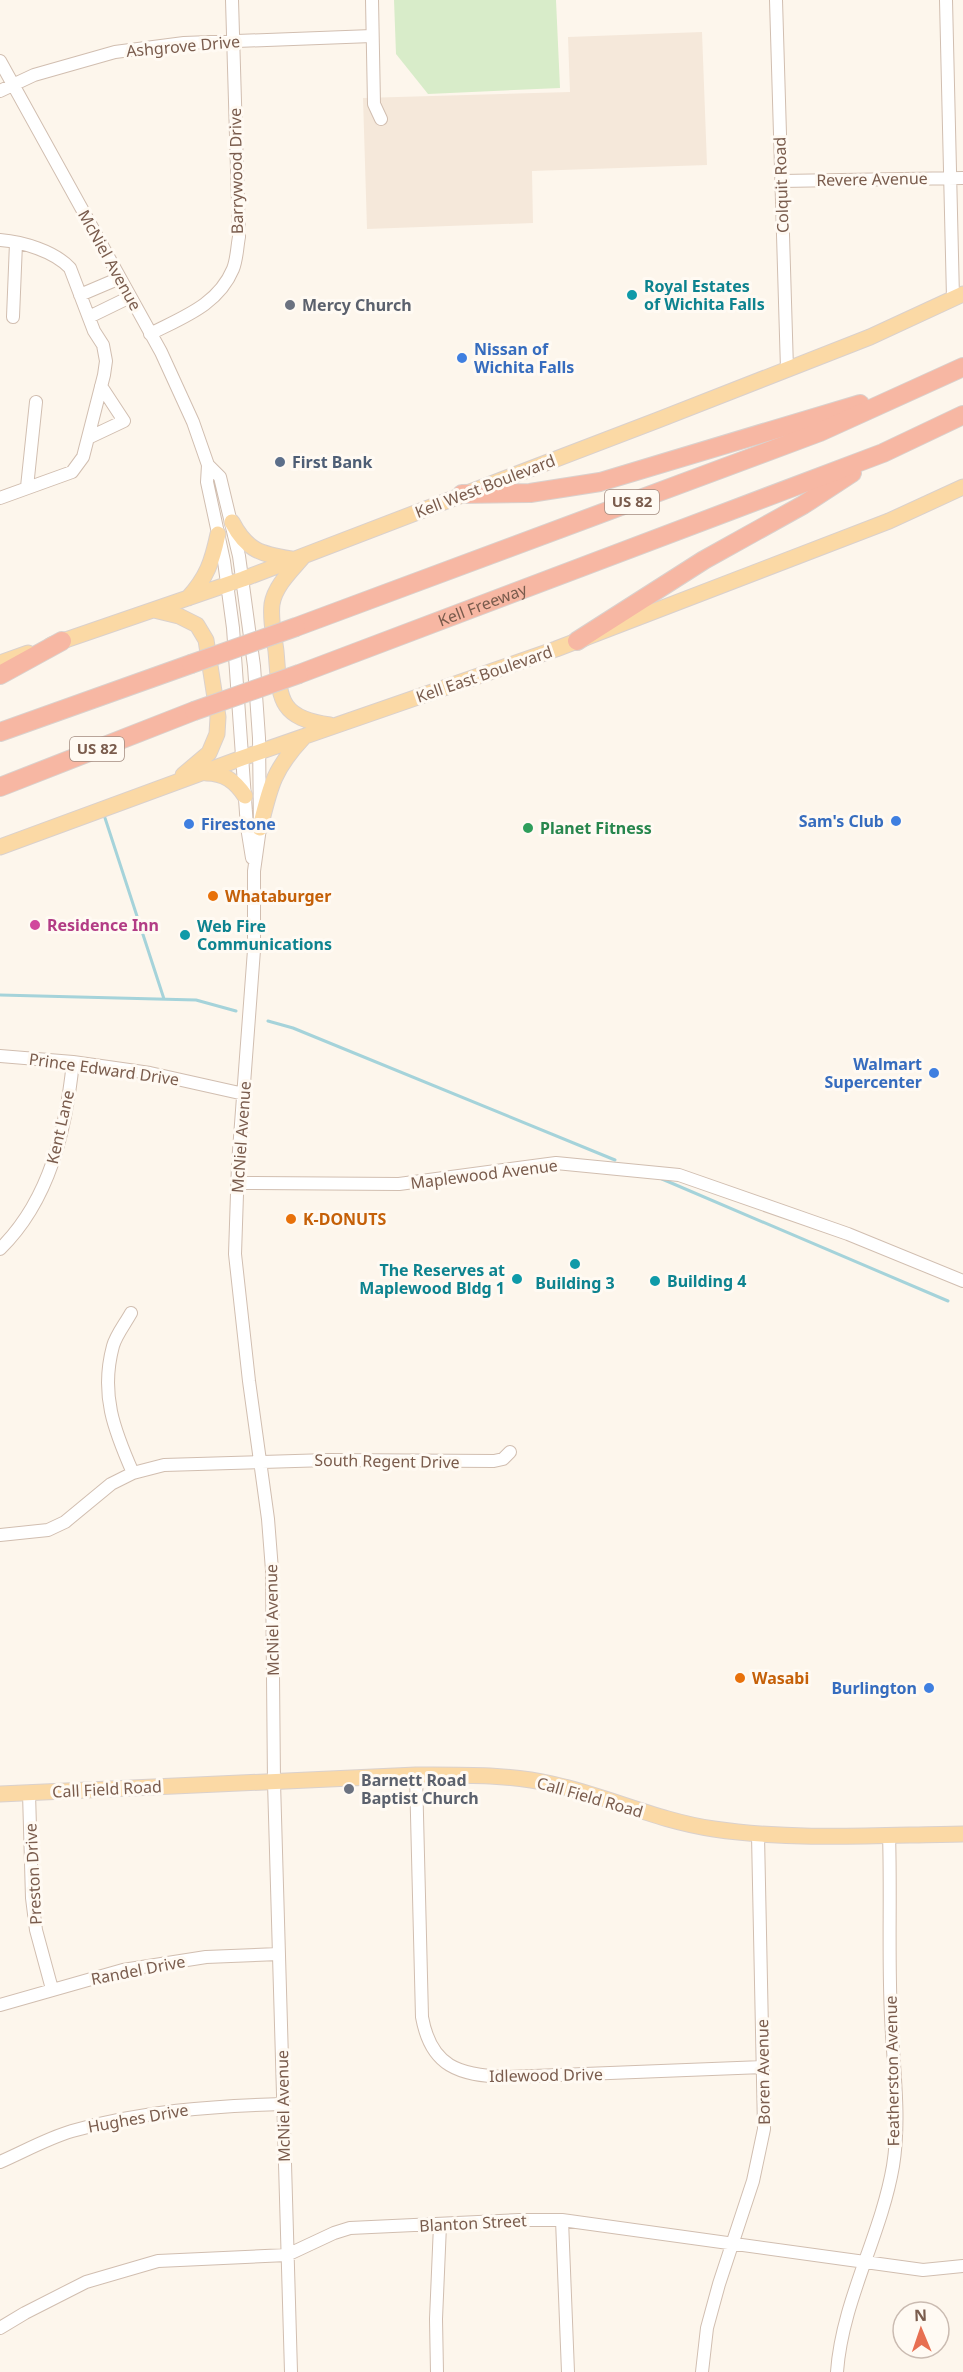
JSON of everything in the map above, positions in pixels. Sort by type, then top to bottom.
[{"type":"highway","name":"US 82","points":[[0,732],[296,627],[820,432],[963,367]]},
{"type":"highway","points":[[462,494],[530,493],[600,482],[726,446],[819,415],[909,392]]},
{"type":"highway","name":"Kell Freeway","points":[[0,787],[194,711],[299,674],[883,453],[963,416]]},
{"type":"highway","points":[[577,640],[704,560],[803,505],[883,453]]},
{"type":"highway","points":[[0,675],[62,641]]},
{"type":"main road","name":"Kell West Boulevard","points":[[0,663],[299,558],[870,337],[958,296]]},
{"type":"main road","name":"Kell East Boulevard","points":[[0,847],[197,774],[577,640],[890,521],[963,487]]},
{"type":"main road","points":[[232,522],[239,537],[251,548],[265,555],[299,558],[281,584],[272,603],[281,699],[291,712],[301,718],[313,723],[336,725]]},
{"type":"main road","points":[[188,598],[202,582],[212,562],[219,534]]},
{"type":"main road","points":[[154,610],[179,616],[197,625],[206,640],[218,717],[217,734],[209,753],[174,783]]},
{"type":"main road","points":[[260,828],[270,786],[284,758],[305,736]]},
{"type":"main road","points":[[197,774],[208,772],[219,774],[238,786],[245,796]]},
{"type":"main road","name":"Call Field Road","points":[[0,1794],[416,1775],[481,1775],[521,1778],[554,1784],[667,1820],[758,1835],[963,1834]]},
{"type":"street","name":"Barrywood Drive","points":[[150,334],[203,307],[220,292],[234,267],[238,237],[232,0]]},
{"type":"street","points":[[372,0],[374,104],[381,119]]},
{"type":"street","name":"Colquit Road","points":[[776,0],[787,369]]},
{"type":"street","points":[[946,0],[949,178],[958,296]]},
{"type":"street","name":"Ashgrove Drive","points":[[0,91],[34,75],[115,52],[184,43],[372,36]]},
{"type":"street","name":"McNiel Avenue","points":[[0,61],[150,334],[193,422],[208,465],[207,482],[219,534],[233,628],[247,827],[254,871]]},
{"type":"street","name":"Revere Avenue","points":[[781,181],[963,178]]},
{"type":"street","points":[[0,240],[35,248],[63,261],[70,268],[105,353],[104,375],[83,457],[72,472],[0,498]]},
{"type":"street","points":[[13,317],[16,243]]},
{"type":"street","points":[[80,295],[120,278]]},
{"type":"street","points":[[89,317],[130,297]]},
{"type":"street","points":[[88,438],[124,421],[101,386]]},
{"type":"street","points":[[27,487],[36,402]]},
{"type":"street","name":"McNiel Avenue","points":[[208,465],[220,477],[232,522],[243,579],[254,666],[259,752],[260,828],[254,871],[254,950],[237,1183],[237,1279],[261,1462],[272,1570],[274,1782],[291,2372]]},
{"type":"street","name":"Prince Edward Drive","points":[[0,1056],[150,1072],[244,1094]]},
{"type":"street","name":"Kent Lane","points":[[0,1249],[17,1229],[46,1180],[60,1141],[70,1092],[73,1062]]},
{"type":"street","name":"Maplewood Avenue","points":[[237,1183],[399,1184],[556,1163],[679,1175],[849,1234],[963,1281]]},
{"type":"street","points":[[131,1313],[113,1344],[107,1383],[109,1405],[116,1434],[133,1473]]},
{"type":"street","name":"South Regent Drive","points":[[0,1535],[38,1532],[59,1525],[111,1484],[133,1473],[164,1465],[328,1460],[494,1461],[510,1452]]},
{"type":"street","name":"Idlewood Drive","points":[[416,1775],[422,2017],[427,2038],[438,2056],[464,2073],[505,2077],[763,2067]]},
{"type":"street","name":"Preston Drive","points":[[28,1793],[32,1898],[36,1930],[52,1989]]},
{"type":"street","name":"Featherston Avenue","points":[[837,2372],[843,2334],[886,2198],[895,2146],[896,2100],[890,2015],[889,1834]]},
{"type":"street","name":"Boren Avenue","points":[[702,2372],[707,2328],[759,2159],[765,2111],[758,1835]]},
{"type":"street","name":"Randel Drive","points":[[0,2005],[133,1968],[206,1957],[279,1954]]},
{"type":"street","name":"Hughes Drive","points":[[0,2162],[70,2131],[152,2113],[213,2106],[283,2104]]},
{"type":"street","points":[[562,2220],[568,2372]]},
{"type":"street","name":"Blanton Street","points":[[0,2328],[86,2282],[158,2261],[287,2255],[350,2228],[562,2220],[923,2270],[963,2266]]},
{"type":"street","points":[[437,2372],[436,2319],[440,2225]]},
{"type":"shaded area","points":[[702,32],[707,165],[532,171],[533,223],[367,229],[363,98],[570,92],[568,37]]},
{"type":"green space","points":[[394,0],[556,0],[560,88],[428,94],[396,54]]},
{"type":"waterway","points":[[105,818],[164,999]]},
{"type":"waterway","points":[[0,995],[196,1000],[236,1011]]},
{"type":"waterway","points":[[268,1021],[293,1028],[615,1160]]},
{"type":"waterway","points":[[662,1179],[948,1301]]},
{"type":"place","name":"Royal Estates of Wichita Falls","points":[[632,295]]},
{"type":"place","name":"Mercy Church","points":[[290,305]]},
{"type":"place","name":"Nissan of Wichita Falls","points":[[462,358]]},
{"type":"place","name":"First Bank","points":[[280,462]]},
{"type":"place","name":"Sam's Club","points":[[896,821]]},
{"type":"place","name":"Firestone","points":[[189,824]]},
{"type":"place","name":"Planet Fitness","points":[[528,828]]},
{"type":"place","name":"Whataburger","points":[[213,896]]},
{"type":"place","name":"Residence Inn","points":[[35,925]]},
{"type":"place","name":"Web Fire Communications","points":[[185,935]]},
{"type":"place","name":"Walmart Supercenter","points":[[934,1073]]},
{"type":"place","name":"K-DONUTS","points":[[291,1219]]},
{"type":"place","name":"Building 3","points":[[575,1264]]},
{"type":"place","name":"The Reserves at Maplewood Bldg 1","points":[[517,1279]]},
{"type":"place","name":"Building 4","points":[[655,1281]]},
{"type":"place","name":"Wasabi","points":[[740,1678]]},
{"type":"place","name":"Burlington","points":[[929,1688]]},
{"type":"place","name":"Barnett Road Baptist Church","points":[[349,1789]]}]
